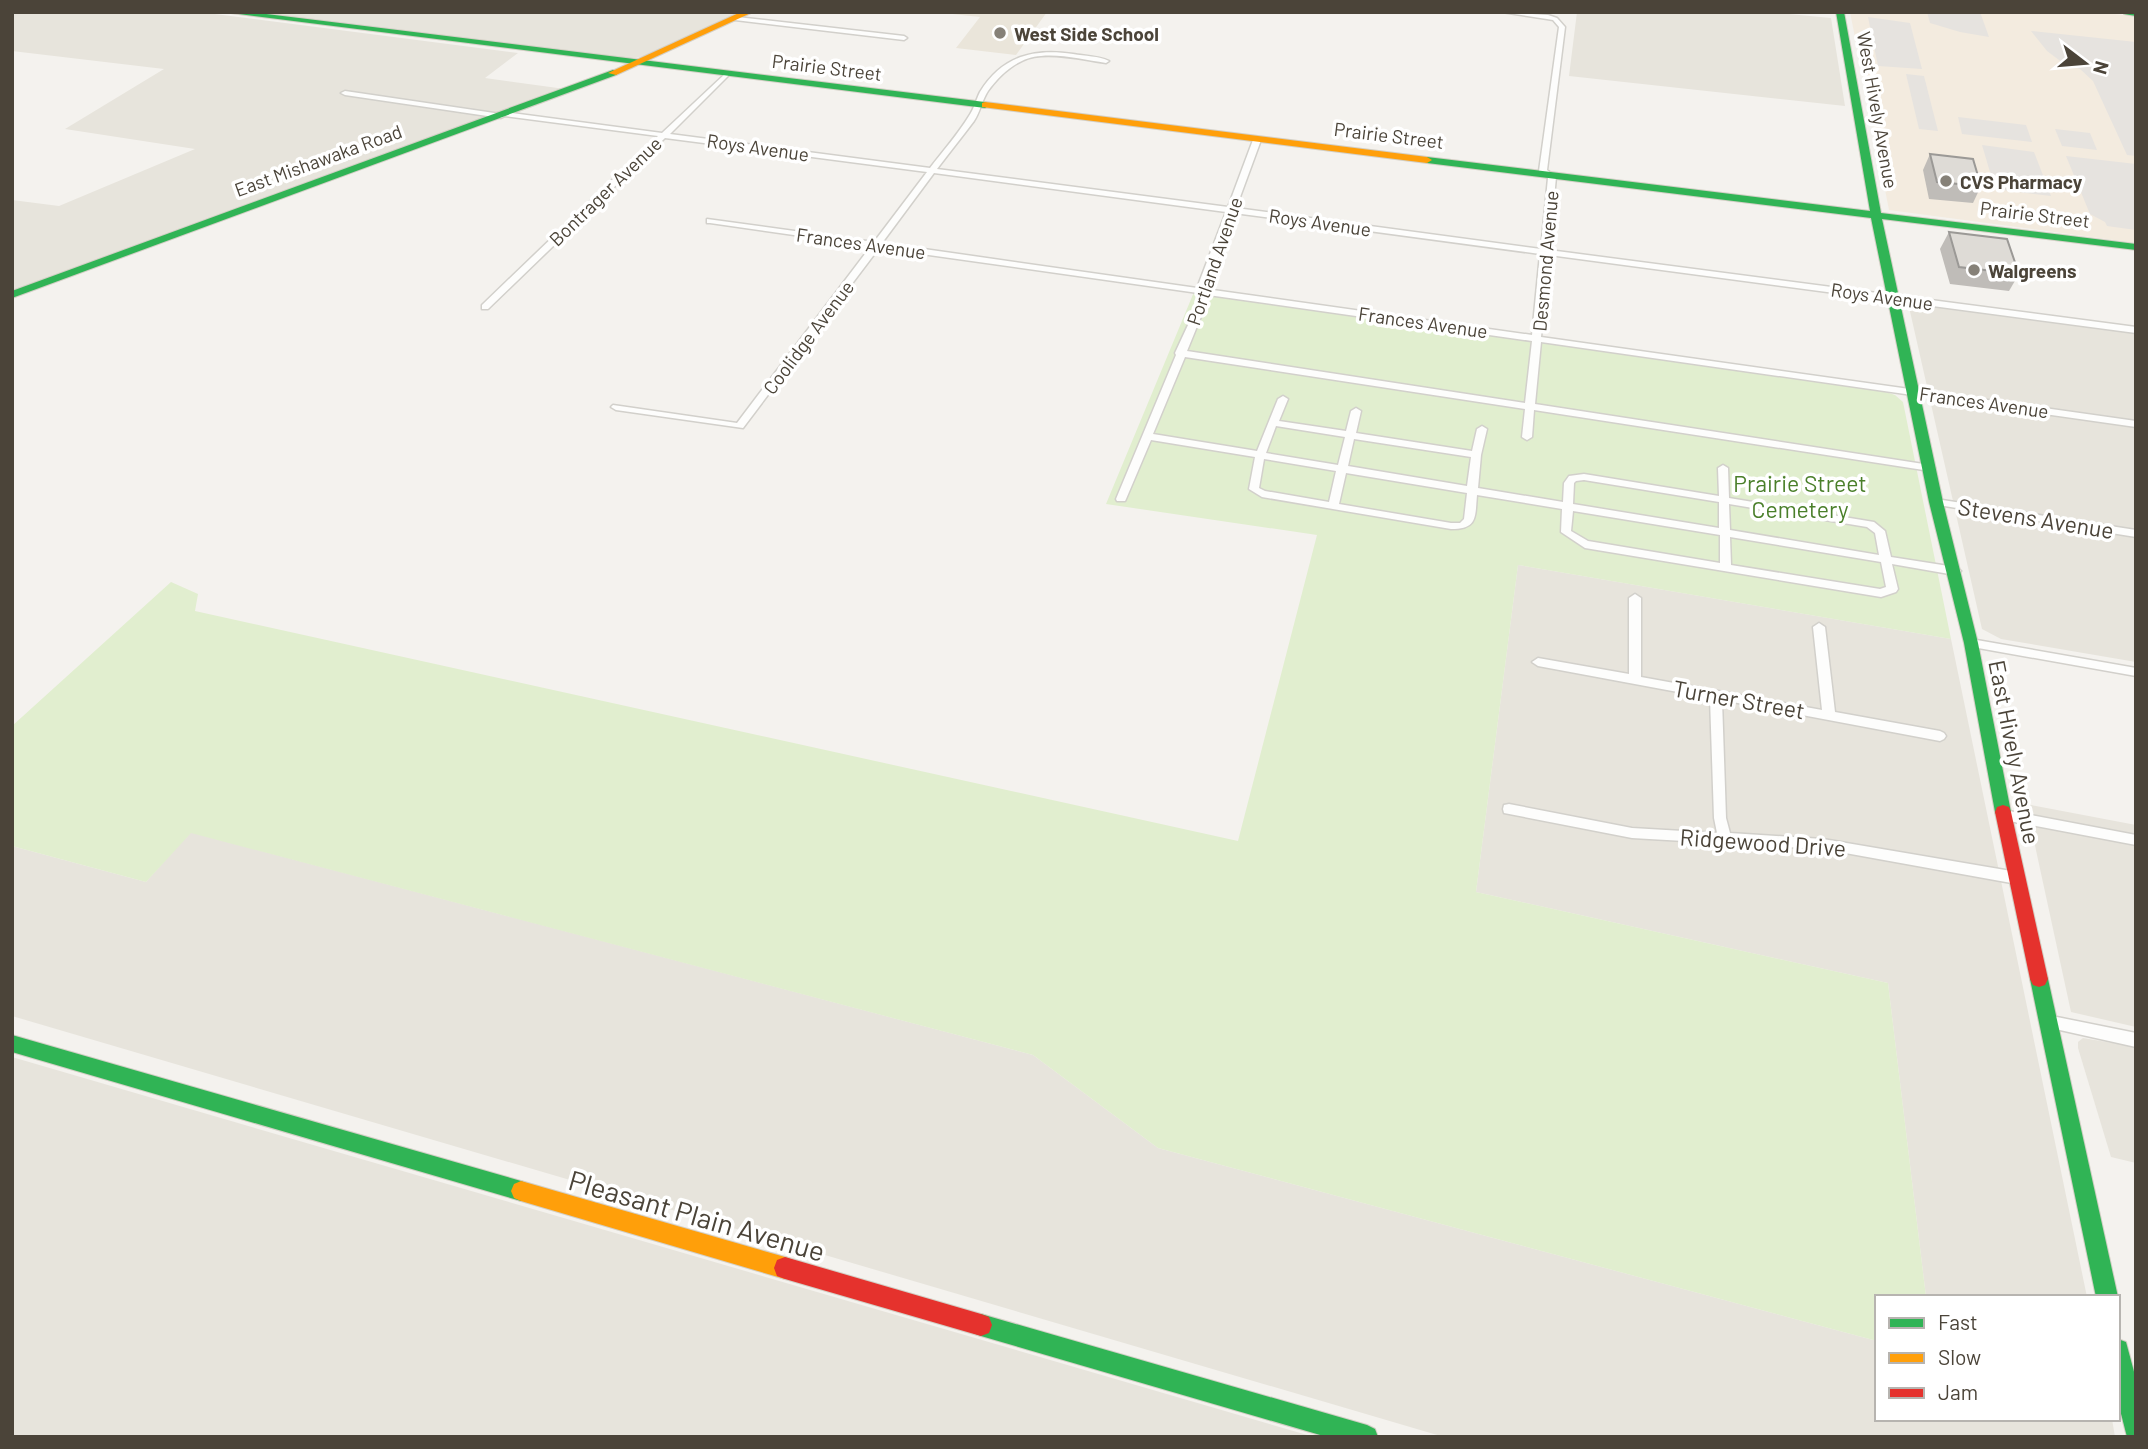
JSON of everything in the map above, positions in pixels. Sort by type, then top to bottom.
[{"type":"street","name":"Prairie Street","points":[[227,12],[2136,247]]},
{"type":"street","name":"Desmond Avenue","points":[[1505,12],[1548,17],[1555,19],[1562,27],[1543,171],[1552,177],[1527,437]]},
{"type":"street","name":"West Hively Avenue","points":[[1840,12],[1876,216]]},
{"type":"street","points":[[2127,12],[2136,13]]},
{"type":"street","name":"East Mishawaka Road","points":[[12,295],[638,64],[743,15]]},
{"type":"street","points":[[743,15],[904,38]]},
{"type":"street","points":[[1030,54],[1106,61]]},
{"type":"street","name":"Coolidge Avenue","points":[[616,407],[740,426],[932,171],[978,106],[984,93],[1012,60],[1030,54]]},
{"type":"street","name":"Bontrager Avenue","points":[[485,307],[726,75]]},
{"type":"street","name":"Roys Avenue","points":[[345,93],[2136,330]]},
{"type":"street","name":"Portland Avenue","points":[[1121,499],[1168,380],[1205,297],[1201,290],[1257,140]]},
{"type":"street","name":"East Hively Avenue","points":[[1876,216],[1937,502],[1971,643],[2017,878],[2107,1295]]},
{"type":"street","name":"Frances Avenue","points":[[710,220],[876,246],[2136,424]]},
{"type":"street","points":[[1180,353],[1930,468]]},
{"type":"street","points":[[1283,399],[1253,482],[1254,489],[1262,494],[1451,526],[1463,526],[1469,520],[1471,490],[1482,429]]},
{"type":"street","points":[[1333,506],[1340,468],[1356,411]]},
{"type":"street","points":[[1274,423],[1476,455]]},
{"type":"street","points":[[1146,436],[1955,570]]},
{"type":"street","points":[[1723,468],[1726,567]]},
{"type":"street","points":[[1584,477],[1723,500],[1870,524],[1880,531],[1892,589],[1881,593],[1585,544],[1566,532],[1569,483],[1573,478],[1584,477]]},
{"type":"street","name":"Stevens Avenue","points":[[1937,502],[2136,534]]},
{"type":"street","points":[[1635,598],[1635,680]]},
{"type":"street","points":[[1819,627],[1829,715]]},
{"type":"street","points":[[1971,643],[2136,672]]},
{"type":"street","name":"Turner Street","points":[[1538,662],[1940,736]]},
{"type":"street","points":[[1716,696],[1720,818],[1725,839]]},
{"type":"street","name":"Ridgewood Drive","points":[[1509,809],[1632,833],[1823,844],[2017,878]]},
{"type":"street","points":[[2004,815],[2136,840]]},
{"type":"street","points":[[2047,1021],[2136,1040]]},
{"type":"street","name":"Pleasant Plain Avenue","points":[[12,1043],[1367,1437]]},
{"type":"street","points":[[2120,1359],[2136,1431]]},
{"type":"shaded area","points":[[12,12],[199,12],[518,53],[485,78],[565,89],[12,292],[12,200],[59,206],[195,149],[65,129],[164,69],[12,51]]},
{"type":"shaded area","points":[[249,12],[742,12],[632,59]]},
{"type":"shaded area","name":"West Side School","points":[[934,12],[1047,12],[1016,55],[956,48],[980,17]]},
{"type":"shaded area","points":[[1577,12],[1768,12],[1831,18],[1845,106],[1569,76]]},
{"type":"shaded area","points":[[1850,12],[2093,12],[2136,16],[2136,243],[1889,210]]},
{"type":"shaded area","points":[[1927,12],[1980,12],[1989,37],[1930,23]]},
{"type":"shaded area","points":[[1868,17],[1910,23],[1922,69],[1878,66]]},
{"type":"shaded area","points":[[2031,31],[2136,42],[2136,156],[2127,155],[2093,81],[2080,69],[2063,63],[2047,51]]},
{"type":"shaded area","points":[[1906,74],[1924,76],[1938,131],[1919,129]]},
{"type":"shaded area","points":[[1958,117],[2026,125],[2032,142],[1962,134]]},
{"type":"shaded area","points":[[2055,129],[2090,133],[2097,150],[2062,146]]},
{"type":"shaded area","points":[[1982,145],[2034,152],[2051,196],[1995,189]]},
{"type":"shaded area","points":[[2066,156],[2136,164],[2136,230],[2107,226],[2105,222],[2090,214]]},
{"type":"shaded area","points":[[1913,304],[2136,333],[2136,662],[2001,639],[1982,629],[1909,307]]},
{"type":"shaded area","points":[[1518,565],[1951,639],[2087,1295],[1926,1295],[1888,983],[1476,892]]},
{"type":"shaded area","points":[[2026,804],[2136,825],[2136,1027],[2071,1012]]},
{"type":"shaded area","points":[[190,832],[1033,1055],[1158,1148],[1875,1340],[1875,1421],[2112,1421],[2115,1437],[1444,1437],[12,1016],[12,846],[146,882]]},
{"type":"shaded area","points":[[2083,1038],[2136,1047],[2136,1163],[2111,1157],[2078,1048],[2078,1042]]},
{"type":"shaded area","points":[[12,1057],[1314,1437],[12,1437]]},
{"type":"green space","name":"Prairie Street Cemetery","points":[[1194,292],[1883,391],[1895,395],[1903,402],[1951,639],[1518,565],[1476,892],[1888,983],[1926,1295],[1875,1295],[1875,1340],[1158,1148],[1033,1055],[191,833],[146,882],[12,846],[12,726],[171,582],[198,594],[195,611],[1238,841],[1317,535],[1106,504]]},
{"type":"building","points":[[1930,154],[1973,159],[1981,186],[1937,182]]},
{"type":"building","points":[[1949,232],[2007,239],[2019,274],[1959,267]]},
{"type":"traffic: fast","points":[[227,12],[985,105]]},
{"type":"traffic: fast","points":[[1840,12],[1880,239],[1936,502],[1971,643],[2003,812]]},
{"type":"traffic: fast","points":[[2127,12],[2136,13]]},
{"type":"traffic: fast","points":[[12,295],[613,73]]},
{"type":"traffic: fast","points":[[1427,160],[2136,247]]},
{"type":"traffic: fast","points":[[2039,979],[2107,1295]]},
{"type":"traffic: fast","points":[[12,1043],[521,1191]]},
{"type":"traffic: fast","points":[[981,1325],[1367,1437]]},
{"type":"traffic: fast","points":[[2120,1359],[2136,1431]]},
{"type":"traffic: slow","points":[[613,73],[749,12]]},
{"type":"traffic: slow","points":[[985,105],[1427,160]]},
{"type":"traffic: slow","points":[[521,1191],[785,1268]]},
{"type":"traffic: jam","points":[[2003,812],[2039,979]]},
{"type":"traffic: jam","points":[[785,1268],[981,1325]]},
{"type":"place","name":"West Side School","points":[[1000,33]]},
{"type":"place","name":"CVS Pharmacy","points":[[1946,181]]},
{"type":"place","name":"Walgreens","points":[[1974,270]]}]
